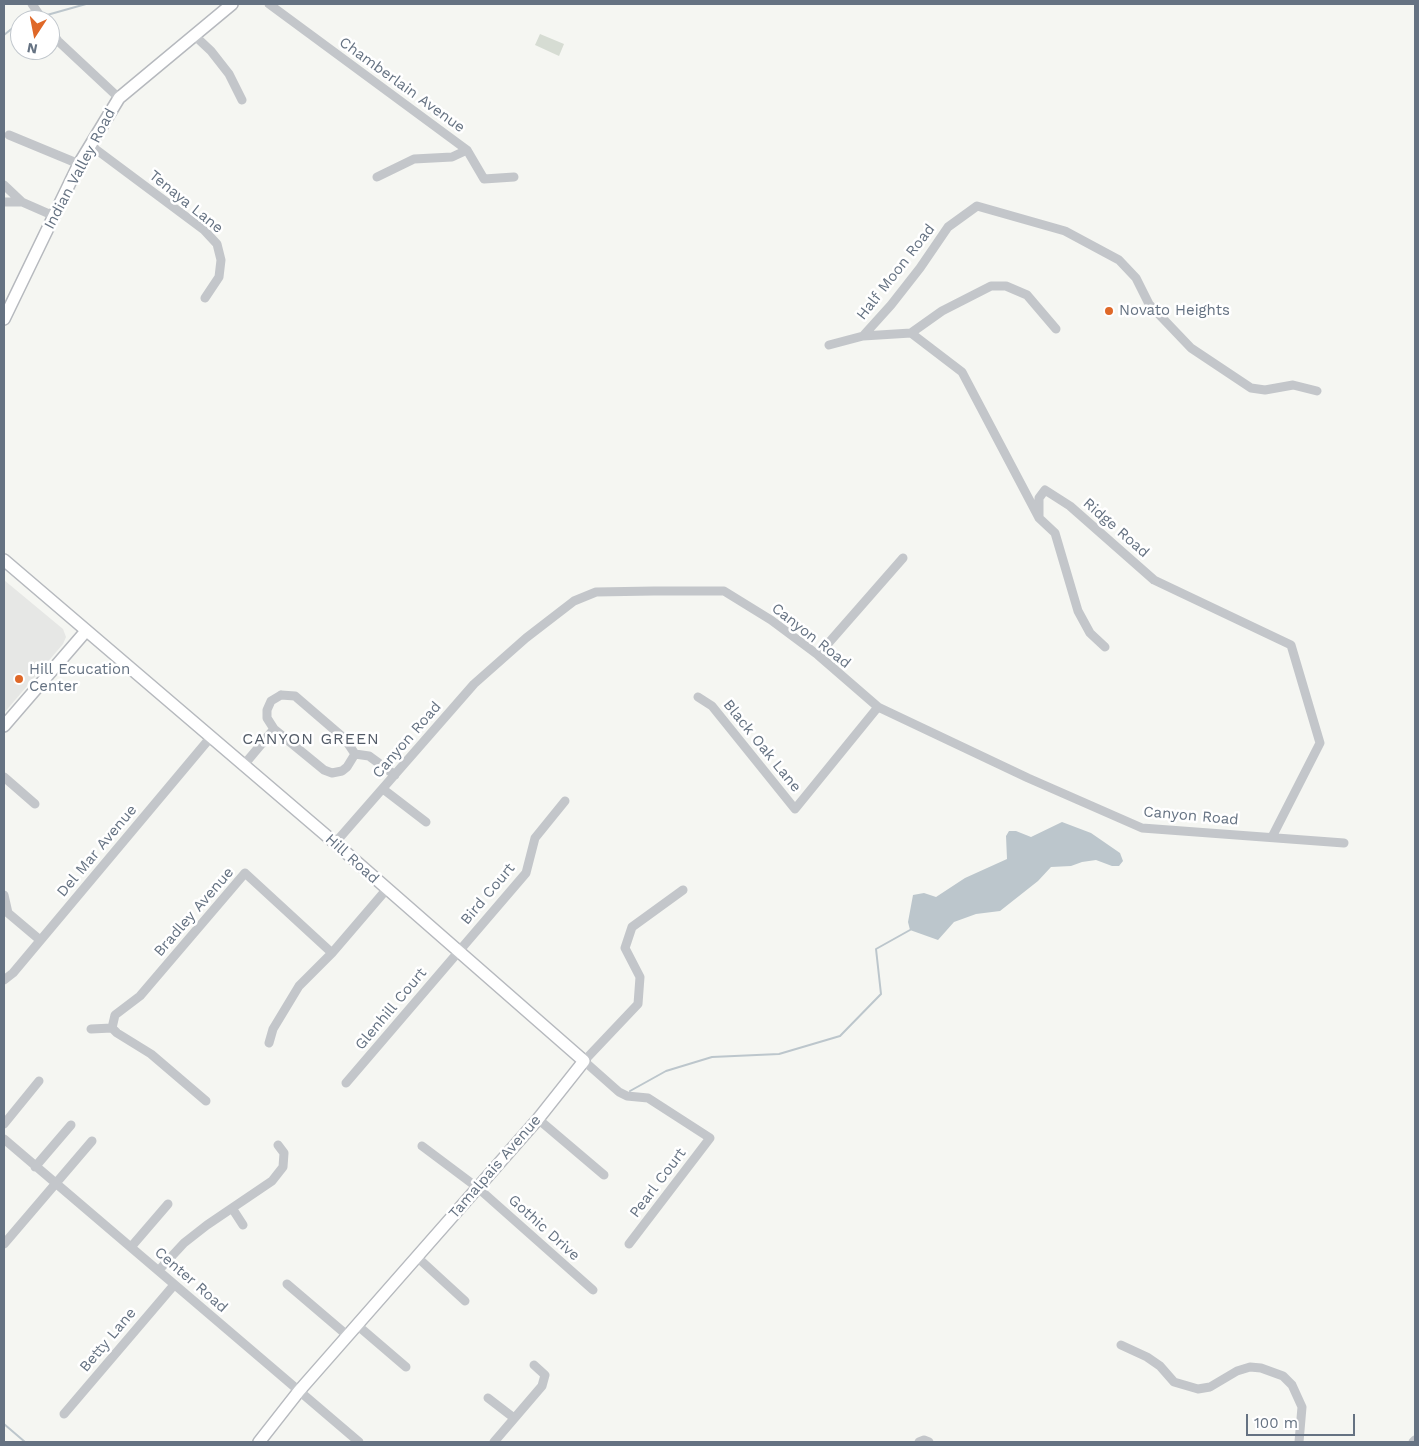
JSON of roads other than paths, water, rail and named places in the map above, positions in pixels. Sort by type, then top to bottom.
[{"type":"street","name":"Indian Valley Road","points":[[4,319],[79,164],[119,98],[232,4]]},
{"type":"street","name":"Chamberlain Avenue","points":[[269,4],[467,150],[484,179],[514,177]]},
{"type":"street","points":[[194,35],[211,51],[229,74],[242,100]]},
{"type":"street","points":[[60,43],[119,98]]},
{"type":"street","points":[[10,136],[79,164]]},
{"type":"street","name":"Tenaya Lane","points":[[90,145],[204,230],[217,244],[221,260],[219,277],[205,298]]},
{"type":"street","points":[[377,177],[414,159],[452,157],[467,150]]},
{"type":"street","points":[[4,185],[22,202],[54,216]]},
{"type":"street","points":[[4,202],[22,202]]},
{"type":"street","name":"Half Moon Road","points":[[863,336],[914,276],[948,227],[977,206],[1065,231],[1119,260],[1136,278],[1149,304],[1191,348],[1251,388],[1265,390],[1281,385],[1292,385],[1317,391]]},
{"type":"street","points":[[829,345],[863,336],[912,333],[942,311],[991,286],[1006,286],[1027,295],[1056,329]]},
{"type":"street","points":[[912,333],[962,372],[1039,518],[1055,533],[1078,611],[1090,633],[1105,647]]},
{"type":"street","name":"Ridge Road","points":[[1039,518],[1039,498],[1045,490],[1070,506],[1154,580],[1291,645],[1320,743],[1272,836]]},
{"type":"street","points":[[818,655],[903,558]]},
{"type":"street","name":"Hill Road","points":[[4,560],[335,843],[386,890],[619,1092],[627,1096],[648,1098],[710,1138]]},
{"type":"street","name":"Canyon Road","points":[[335,843],[474,684],[526,638],[574,601],[596,592],[724,591],[771,620],[818,655],[878,708],[1028,778],[1142,828],[1272,836],[1344,843]]},
{"type":"street","points":[[4,726],[86,631]]},
{"type":"street","points":[[355,754],[342,771],[331,773],[324,770],[274,729],[267,718],[268,706],[281,695],[291,695],[302,702],[345,739],[355,754],[369,756],[395,776]]},
{"type":"street","name":"Black Oak Lane","points":[[698,697],[712,706],[795,809],[878,708]]},
{"type":"street","points":[[244,766],[274,729]]},
{"type":"street","name":"Del Mar Avenue","points":[[4,980],[13,973],[210,738]]},
{"type":"street","points":[[4,776],[35,804]]},
{"type":"street","points":[[383,788],[426,822]]},
{"type":"street","name":"Bird Court","points":[[458,952],[526,873],[535,838],[565,801]]},
{"type":"street","name":"Bradley Avenue","points":[[112,1028],[115,1015],[140,996],[245,873],[332,953]]},
{"type":"street","points":[[269,1043],[273,1029],[299,986],[332,953],[386,890]]},
{"type":"street","name":"Tamalpais Avenue","points":[[259,1442],[299,1391],[538,1119],[584,1061],[638,1004],[640,977],[625,948],[632,927],[683,890]]},
{"type":"street","points":[[4,895],[8,913],[40,940]]},
{"type":"street","name":"Glenhill Court","points":[[346,1083],[458,952]]},
{"type":"street","points":[[91,1029],[112,1028],[151,1054],[206,1101]]},
{"type":"street","points":[[4,1124],[39,1081]]},
{"type":"street","points":[[538,1119],[604,1175]]},
{"type":"street","points":[[35,1166],[71,1125]]},
{"type":"street","name":"Pearl Court","points":[[629,1244],[710,1138]]},
{"type":"street","name":"Center Road","points":[[4,1139],[359,1442]]},
{"type":"street","points":[[4,1244],[92,1141]]},
{"type":"street","points":[[159,1270],[184,1243],[272,1181],[283,1167],[284,1153],[278,1145]]},
{"type":"street","name":"Gothic Drive","points":[[422,1146],[478,1188],[593,1290]]},
{"type":"street","points":[[131,1247],[168,1204]]},
{"type":"street","points":[[232,1208],[242,1225]]},
{"type":"street","points":[[417,1257],[465,1301]]},
{"type":"street","points":[[287,1284],[348,1336]]},
{"type":"street","name":"Betty Lane","points":[[64,1414],[174,1285]]},
{"type":"street","points":[[357,1325],[406,1367]]},
{"type":"street","points":[[1121,1345],[1147,1357],[1160,1366],[1174,1382],[1192,1388],[1210,1387],[1237,1371],[1250,1367],[1261,1368],[1283,1376],[1292,1385],[1302,1407],[1299,1442]]},
{"type":"street","points":[[494,1442],[542,1386],[545,1375],[534,1365]]},
{"type":"street","points":[[488,1398],[514,1418]]},
{"type":"street","points":[[919,1442],[924,1440],[929,1442]]},
{"type":"waterway","points":[[60,11],[86,4]]},
{"type":"waterway","points":[[4,35],[10,30]]},
{"type":"waterway","points":[[630,1091],[666,1071],[712,1057],[779,1054],[840,1036],[881,994],[876,949],[910,930]]},
{"type":"waterway","points":[[4,1424],[25,1442]]},
{"type":"place","name":"Novato Heights","points":[[1109,311]]},
{"type":"place","name":"Hill Ecucation Center","points":[[19,679]]},
{"type":"district","name":"CANYON GREEN","points":[[311,739]]}]
